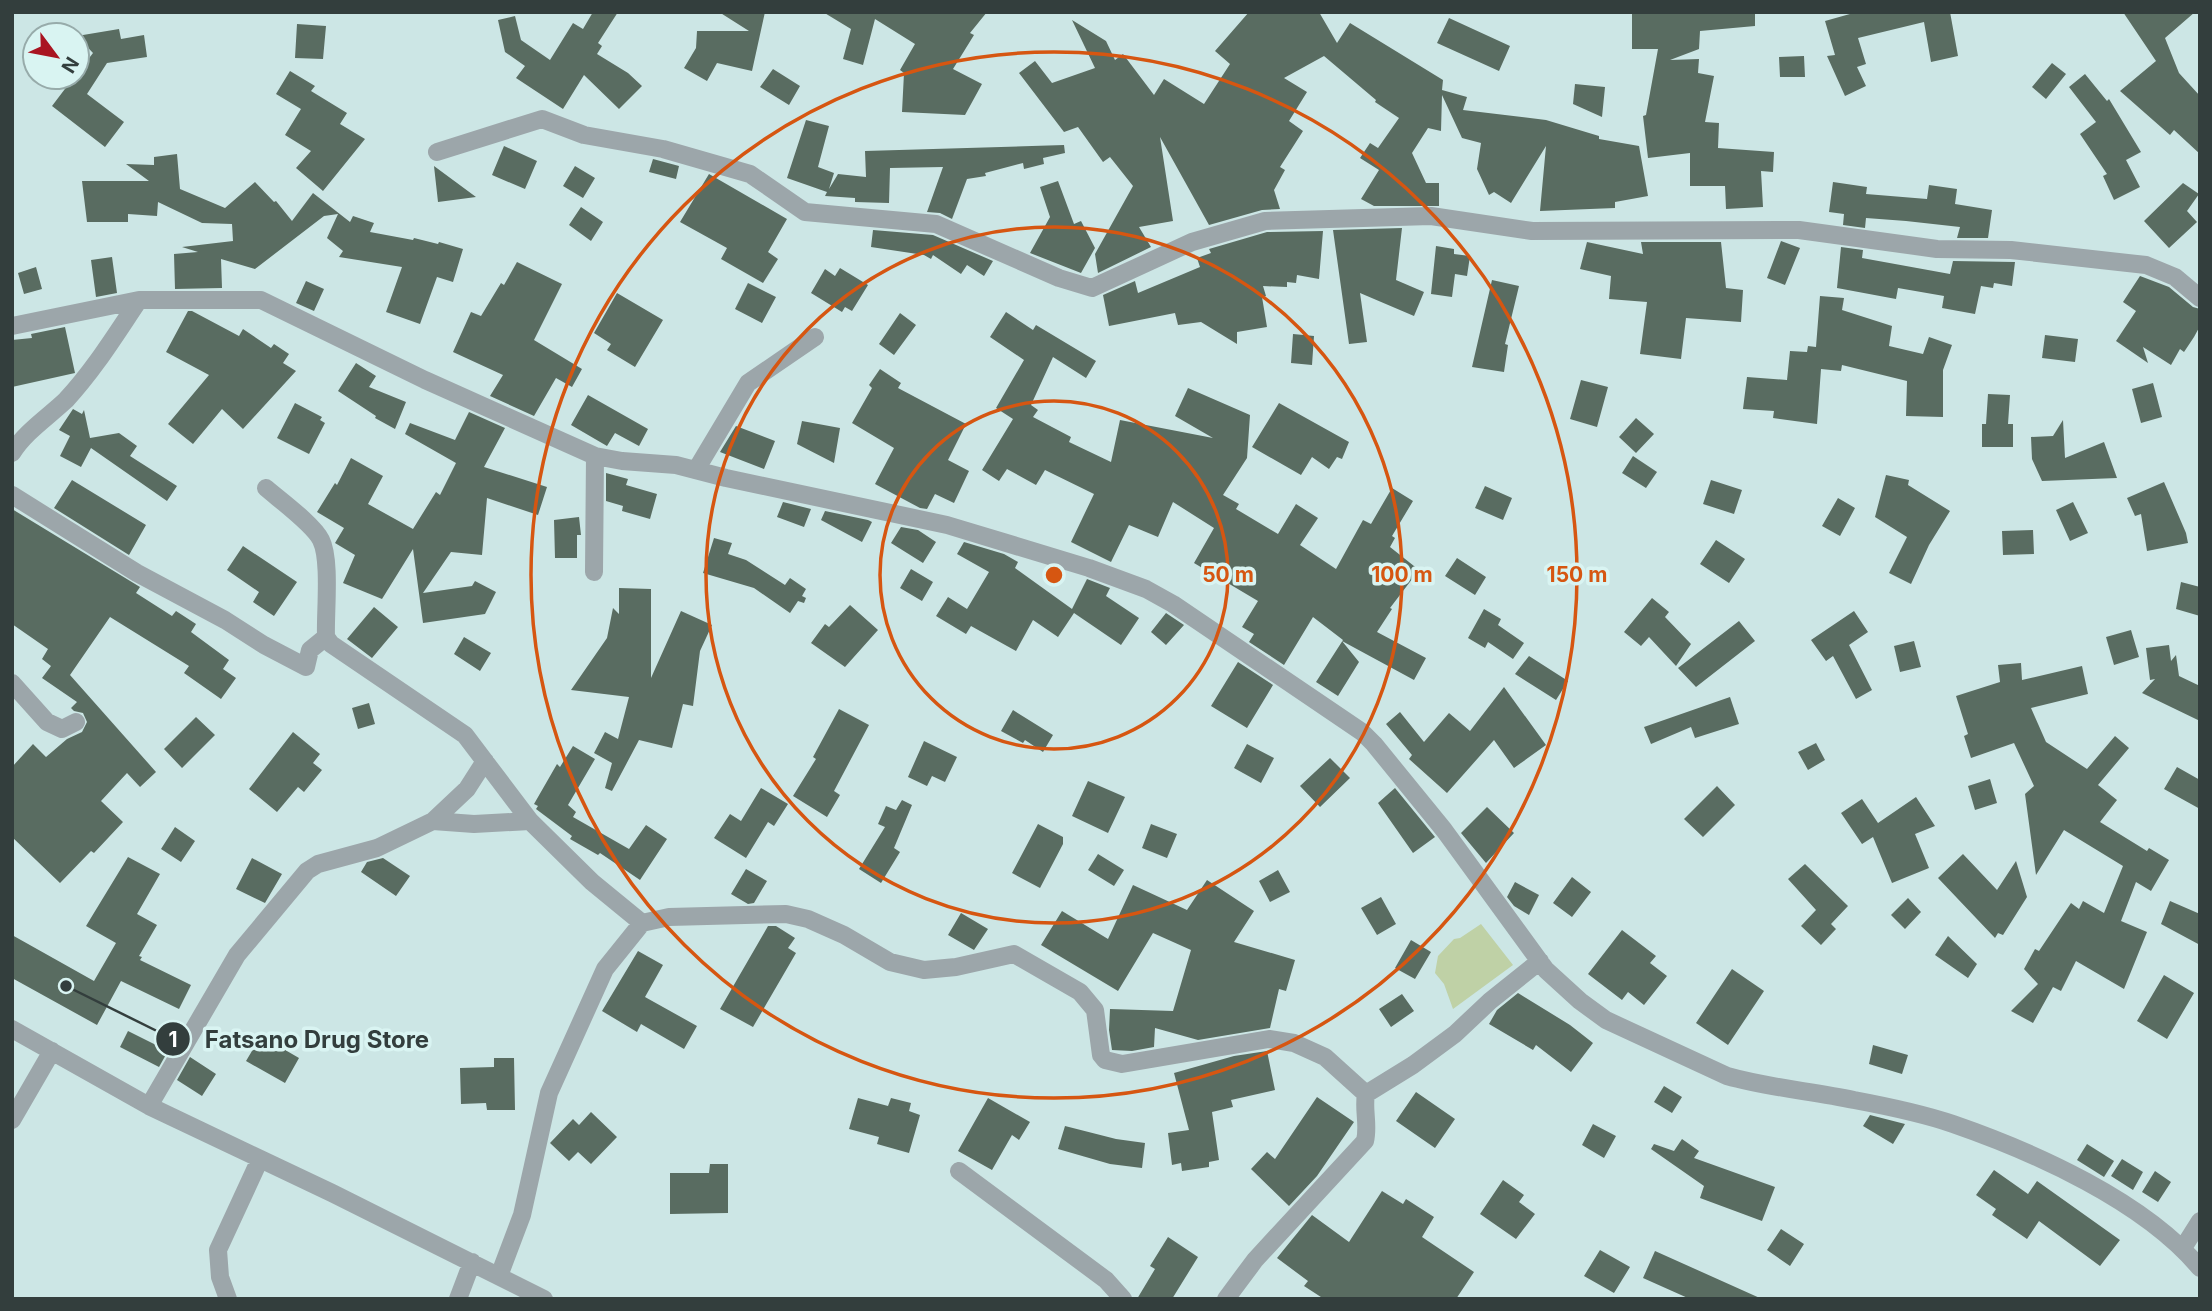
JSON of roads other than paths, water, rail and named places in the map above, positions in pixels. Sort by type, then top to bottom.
[{"type":"street","points":[[437,152],[542,119],[584,135],[663,149],[750,174],[804,212],[936,224],[1059,278],[1092,288],[1192,242],[1265,221],[1431,216],[1532,231],[1798,230],[1937,249],[2037,253],[2146,265],[2175,277],[2200,298]]},
{"type":"street","points":[[12,453],[66,399],[98,362],[139,300]]},
{"type":"street","points":[[12,326],[139,300],[261,300],[425,380],[595,456],[667,464],[947,525],[1089,568],[1146,589],[1173,604],[1345,719],[1374,744],[1444,830],[1546,970],[1606,1020],[1727,1076],[1854,1100],[1951,1124],[2026,1154],[2133,1210],[2183,1248],[2200,1268]]},
{"type":"street","points":[[696,470],[748,383],[815,337]]},
{"type":"street","points":[[594,572],[595,456]]},
{"type":"street","points":[[266,488],[316,533],[323,543],[327,637],[331,644],[465,735],[530,821],[592,882],[642,923]]},
{"type":"street","points":[[12,495],[137,573],[306,667],[310,650],[327,637]]},
{"type":"street","points":[[12,683],[47,722],[62,729],[76,722]]},
{"type":"street","points":[[149,1106],[237,954],[307,872],[318,864],[377,848],[433,821],[467,789],[485,761]]},
{"type":"street","points":[[433,821],[474,824],[530,821]]},
{"type":"street","points":[[499,1276],[522,1215],[549,1093],[605,969],[642,923],[669,917],[786,914],[808,919],[844,935],[890,962],[924,970],[956,967],[1014,954],[1080,992],[1087,1000],[1095,1010],[1101,1055],[1105,1060],[1122,1064],[1269,1039],[1294,1043],[1325,1056],[1366,1094]]},
{"type":"street","points":[[1226,1299],[1255,1260],[1365,1141],[1366,1094],[1413,1065],[1455,1034],[1540,961]]},
{"type":"street","points":[[12,1029],[149,1106],[544,1299]]},
{"type":"street","points":[[12,1121],[52,1051]]},
{"type":"street","points":[[228,1299],[220,1277],[218,1250],[260,1159]]},
{"type":"street","points":[[959,1171],[1106,1280],[1123,1299]]},
{"type":"street","points":[[2183,1248],[2200,1221]]},
{"type":"street","points":[[458,1299],[472,1262]]},
{"type":"place","name":"Fatsano Drug Store","points":[[66,986]]}]
